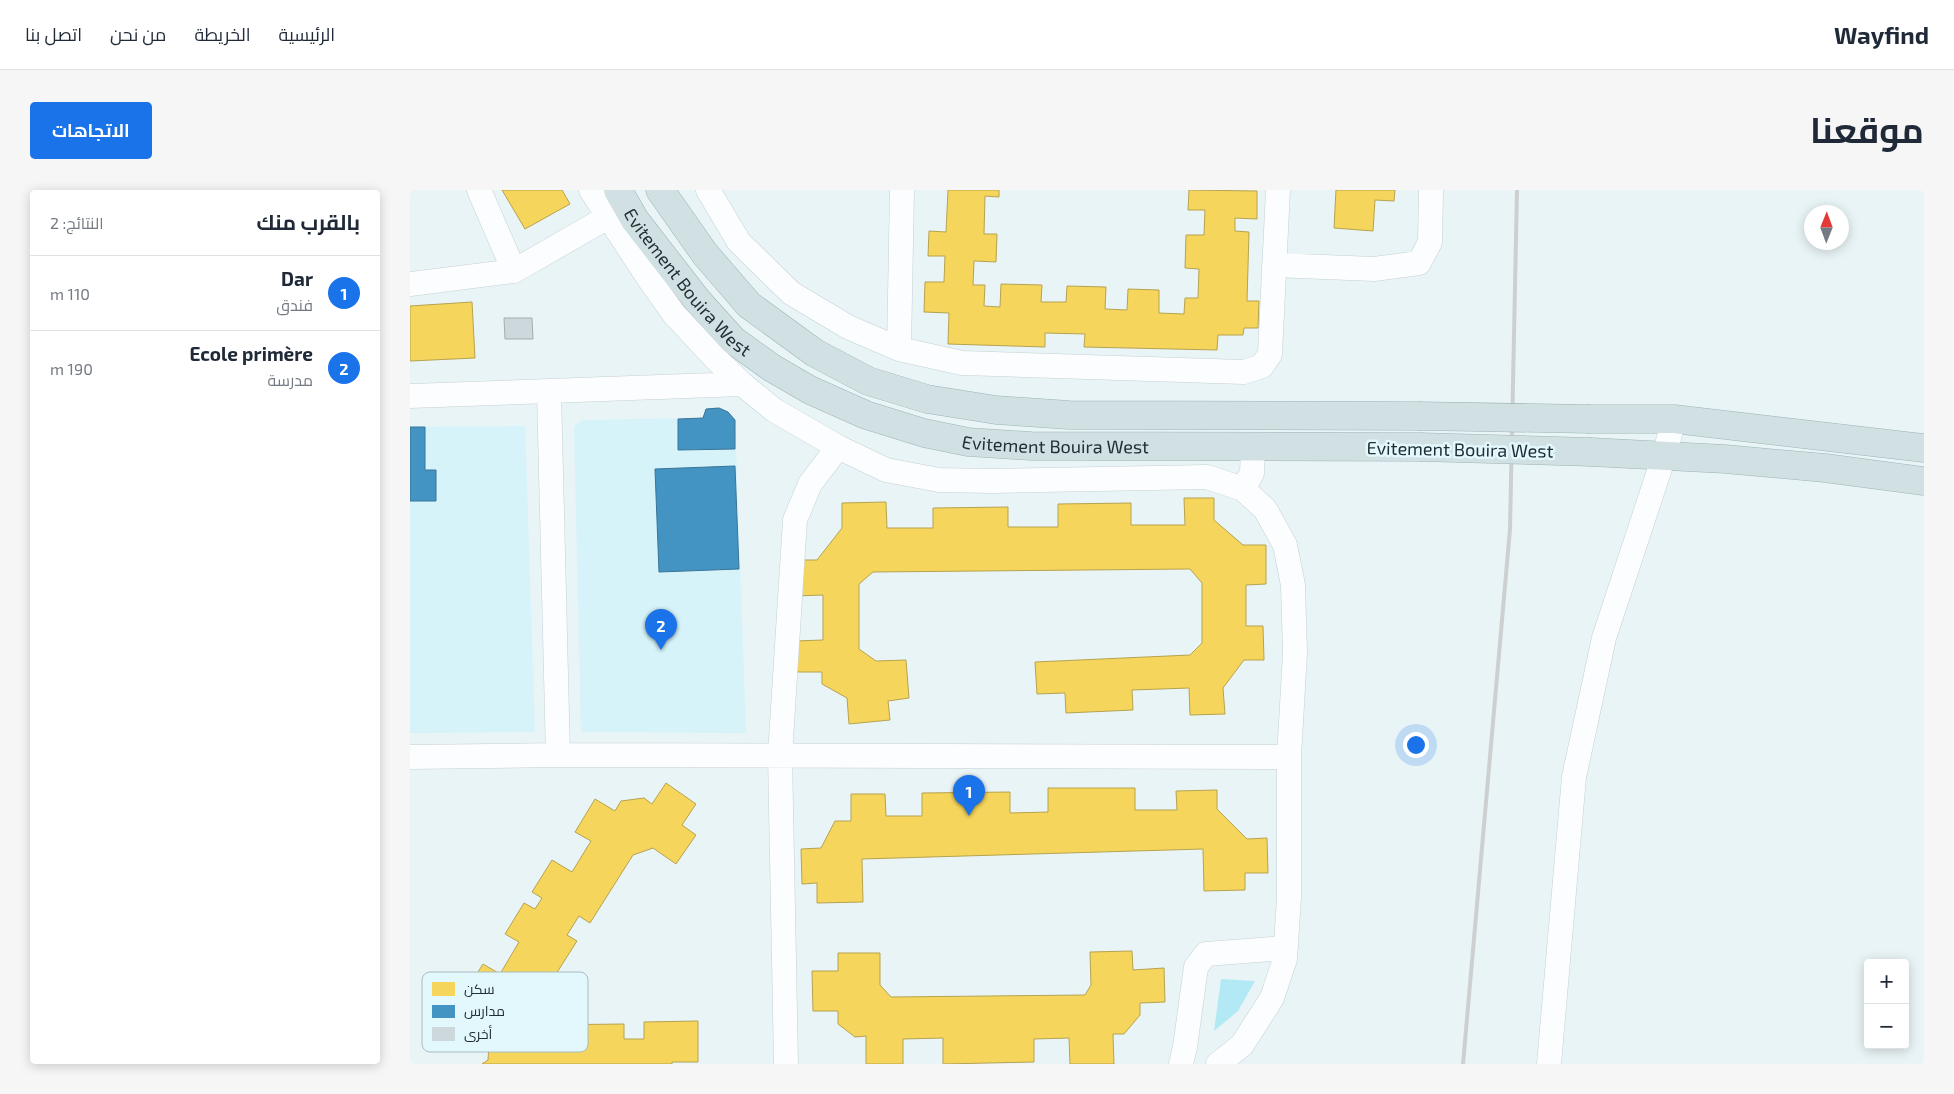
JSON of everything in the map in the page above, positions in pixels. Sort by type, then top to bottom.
[{"type":"highway","name":"Evitement Bouira West","points":[[618,190],[634,220],[697,300],[733,340],[772,368],[810,390],[866,415],[924,433],[977,442],[1031,446],[1420,447],[1591,452],[1825,468],[1924,482]]},
{"type":"highway","name":"Evitement Bouira West","points":[[660,190],[705,254],[749,305],[815,353],[868,381],[927,399],[996,410],[1070,415],[1674,419],[1924,448]]},
{"type":"street","points":[[479,190],[514,271]]},
{"type":"street","points":[[592,190],[608,217],[674,314],[742,384],[774,410],[838,447],[886,470],[939,480],[992,481],[1206,477],[1243,489],[1265,509],[1285,545],[1293,585],[1295,653],[1289,758],[1290,897],[1286,948],[1285,959],[1272,998],[1242,1045],[1218,1064]]},
{"type":"street","points":[[708,190],[738,242],[791,293],[848,327],[899,349],[962,362],[1244,372],[1262,366],[1270,354],[1278,190]]},
{"type":"street","points":[[899,349],[902,190]]},
{"type":"street","points":[[1274,265],[1374,269],[1420,263],[1430,242],[1431,190]]},
{"type":"street","points":[[410,284],[514,271],[608,217]]},
{"type":"street","points":[[410,396],[742,384]]},
{"type":"street","points":[[549,392],[558,755]]},
{"type":"street","points":[[1549,1064],[1574,777],[1604,638],[1664,456],[1674,419]]},
{"type":"street","points":[[1243,489],[1252,473],[1253,446]]},
{"type":"street","points":[[786,1064],[780,755],[795,520],[810,484],[838,447]]},
{"type":"street","points":[[410,757],[780,755],[1289,758]]},
{"type":"street","points":[[1180,1064],[1185,1047],[1196,967],[1206,954],[1286,948]]},
{"type":"shaded area","points":[[719,408],[728,412],[735,420],[746,733],[581,732],[574,427],[582,420],[703,418],[706,409]]},
{"type":"shaded area","points":[[525,426],[535,732],[410,733],[410,427]]},
{"type":"shaded area","points":[[1221,979],[1255,981],[1238,1011],[1214,1031]]},
{"type":"building: سكن","points":[[502,190],[562,190],[570,204],[525,229]]},
{"type":"building: سكن","points":[[948,190],[999,190],[999,197],[985,196],[984,234],[997,234],[996,262],[974,261],[973,285],[985,285],[984,306],[1000,307],[1001,284],[1042,285],[1041,302],[1066,302],[1067,286],[1106,287],[1105,309],[1127,310],[1128,289],[1159,290],[1159,313],[1184,314],[1185,298],[1198,298],[1199,269],[1185,268],[1186,235],[1204,235],[1205,210],[1188,210],[1189,190],[1257,191],[1257,219],[1235,218],[1235,231],[1249,232],[1247,301],[1259,301],[1258,328],[1244,328],[1243,335],[1218,335],[1217,350],[1084,347],[1085,334],[1045,333],[1045,347],[948,344],[949,313],[924,312],[925,282],[944,282],[945,256],[928,256],[929,231],[946,232]]},
{"type":"building: سكن","points":[[1336,190],[1395,190],[1394,201],[1375,200],[1373,231],[1334,228]]},
{"type":"building: سكن","points":[[472,302],[475,358],[410,361],[410,306]]},
{"type":"building: سكن","points":[[1184,498],[1214,498],[1214,520],[1243,545],[1266,545],[1266,584],[1246,585],[1246,626],[1263,626],[1264,660],[1244,660],[1223,688],[1225,714],[1190,715],[1189,688],[1132,690],[1133,710],[1066,713],[1065,693],[1037,694],[1035,662],[1190,655],[1202,643],[1202,583],[1190,569],[873,572],[859,584],[859,649],[876,661],[906,660],[909,698],[888,701],[890,720],[849,724],[847,698],[822,684],[822,672],[795,672],[795,641],[823,640],[823,595],[795,596],[795,560],[817,560],[842,528],[842,503],[886,502],[887,528],[933,528],[933,508],[1008,507],[1008,527],[1058,527],[1058,504],[1131,503],[1131,525],[1185,525]]},
{"type":"building: سكن","points":[[666,783],[696,804],[682,825],[696,835],[676,864],[653,848],[633,855],[590,923],[579,916],[567,935],[577,941],[557,972],[501,972],[519,942],[505,934],[524,903],[535,909],[542,898],[532,892],[552,860],[572,872],[591,841],[575,832],[595,799],[615,811],[621,801],[644,798],[652,804]]},
{"type":"building: سكن","points":[[1048,788],[1135,788],[1135,810],[1177,810],[1176,791],[1217,790],[1217,809],[1247,839],[1267,838],[1268,873],[1245,873],[1245,890],[1204,891],[1203,849],[862,859],[863,902],[817,903],[817,883],[802,884],[801,849],[821,848],[835,821],[851,821],[851,794],[885,794],[886,816],[922,816],[922,793],[1010,792],[1010,813],[1048,812]]},
{"type":"building: سكن","points":[[1132,951],[1133,970],[1164,968],[1165,1002],[1140,1003],[1140,1015],[1124,1034],[1113,1034],[1114,1064],[1070,1064],[1069,1038],[1034,1039],[1034,1062],[943,1064],[943,1038],[903,1039],[903,1064],[866,1064],[866,1036],[855,1037],[838,1024],[838,1011],[813,1011],[812,971],[838,971],[838,953],[880,953],[880,985],[891,997],[1085,995],[1091,985],[1090,952]]},
{"type":"building: سكن","points":[[483,964],[497,972],[478,972]]},
{"type":"building: سكن","points":[[698,1021],[698,1062],[672,1062],[672,1064],[482,1064],[488,1060],[489,1052],[588,1052],[588,1024],[624,1024],[624,1039],[644,1039],[644,1022]]},
{"type":"building: مدارس","points":[[719,408],[728,412],[735,420],[735,449],[678,450],[678,419],[703,418],[706,409]]},
{"type":"building: مدارس","points":[[410,427],[425,427],[425,470],[436,470],[436,501],[410,501]]},
{"type":"building: مدارس","points":[[735,466],[739,569],[659,572],[655,469]]},
{"type":"building: أخرى","points":[[504,318],[532,318],[533,339],[505,339]]},
{"type":"railway","points":[[1463,1064],[1510,529],[1517,190]]},
{"type":"place","name":"Ecole primère","points":[[661,650]]},
{"type":"place","name":"Dar","points":[[969,816]]}]
